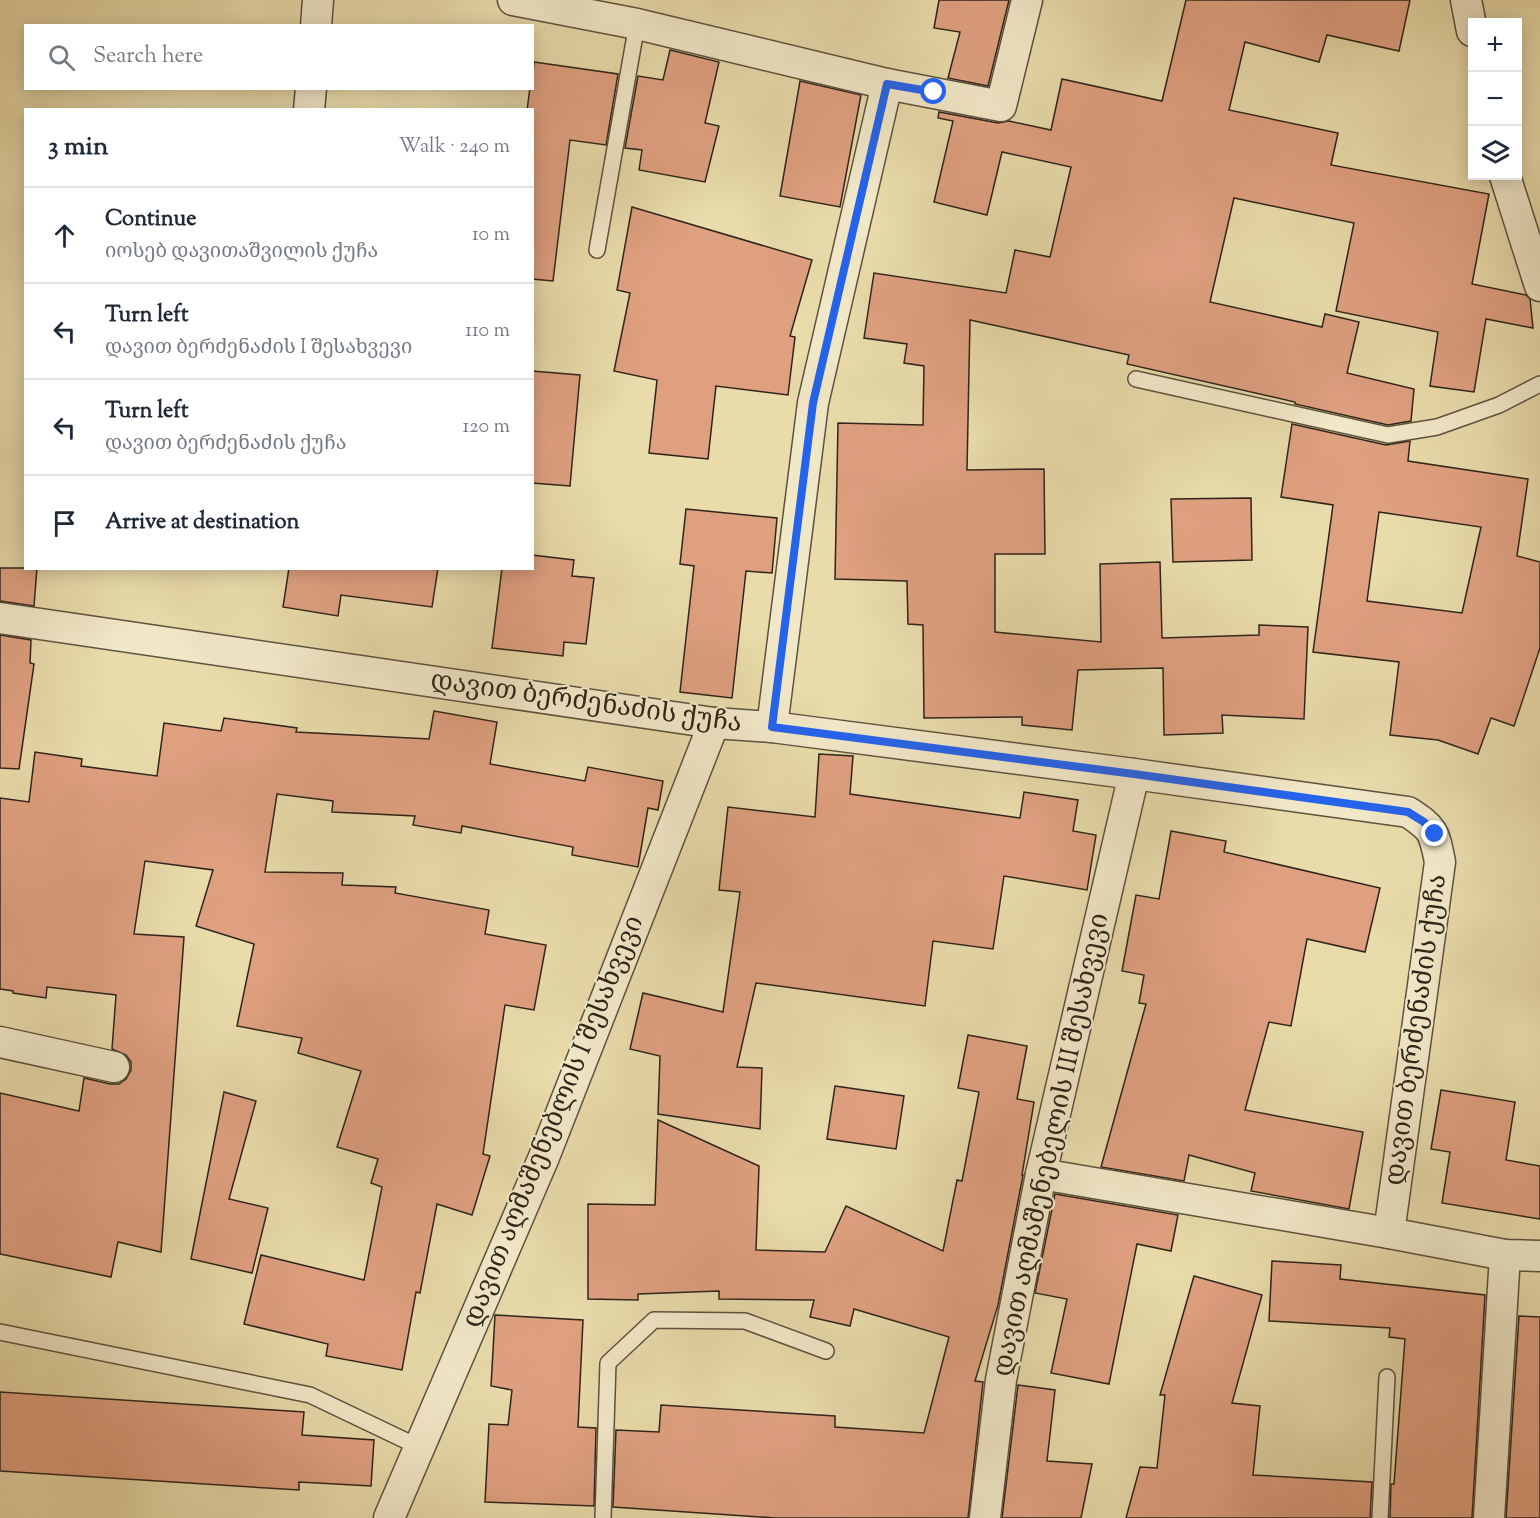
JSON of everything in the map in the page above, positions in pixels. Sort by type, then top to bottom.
[{"type":"street","points":[[316,24],[318,0]]},
{"type":"street","points":[[513,0],[637,24],[887,84],[1001,106],[1026,0]]},
{"type":"street","points":[[1466,0],[1470,18]]},
{"type":"street","points":[[772,727],[813,403],[887,84]]},
{"type":"street","points":[[309,108],[311,90]]},
{"type":"street","points":[[1506,180],[1540,286]]},
{"type":"street","name":"დავით ბერძენაძის ქუჩა","points":[[0,618],[714,723],[772,727],[1408,812],[1424,822],[1435,834],[1440,861],[1389,1233]]},
{"type":"street","name":"დავით აღმაშენებლის I შესახვევი","points":[[389,1518],[543,1157],[714,723]]},
{"type":"street","name":"დავით აღმაშენებელის III შესახვევი","points":[[985,1518],[1001,1380],[1041,1174],[1134,774]]},
{"type":"street","points":[[0,1042],[114,1067]]},
{"type":"street","points":[[1041,1174],[1505,1255],[1540,1256]]},
{"type":"street","points":[[1489,1518],[1505,1255]]},
{"type":"lane","points":[[597,250],[637,24]]},
{"type":"lane","points":[[1136,379],[1388,435],[1437,428],[1499,405],[1540,384]]},
{"type":"lane","points":[[603,1518],[609,1363],[654,1320],[745,1321],[826,1351]]},
{"type":"lane","points":[[0,1332],[310,1395],[419,1447]]},
{"type":"lane","points":[[1380,1518],[1388,1377]]},
{"type":"building","points":[[939,0],[1009,0],[988,86],[948,78],[960,32],[934,28]]},
{"type":"building","points":[[1186,0],[1410,0],[1399,51],[1327,35],[1319,62],[1245,42],[1229,110],[1338,133],[1331,165],[1489,194],[1472,284],[1526,295],[1530,299],[1533,328],[1486,319],[1474,392],[1430,386],[1438,332],[1336,311],[1354,223],[1234,198],[1210,302],[1322,327],[1325,314],[1359,322],[1347,373],[1414,389],[1411,421],[1388,425],[1295,404],[1295,402],[1127,364],[1129,355],[970,320],[967,470],[1044,469],[1045,554],[995,554],[995,632],[1101,642],[1100,564],[1160,562],[1162,638],[1259,635],[1259,625],[1308,627],[1304,719],[1222,715],[1223,733],[1164,735],[1163,668],[1078,670],[1072,730],[1022,725],[1022,717],[924,718],[923,625],[908,624],[907,581],[835,579],[838,423],[923,425],[924,366],[904,363],[907,344],[864,338],[874,273],[1006,293],[1015,250],[1050,257],[1071,167],[1002,152],[987,215],[934,202],[953,121],[938,118],[939,112],[998,123],[1009,121],[1051,130],[1062,79],[1162,101]]},
{"type":"building","points":[[670,50],[719,62],[705,123],[719,126],[705,182],[639,170],[642,150],[625,148],[638,76],[663,80]]},
{"type":"building","points":[[534,62],[618,74],[606,145],[570,140],[553,281],[534,279],[534,108],[527,108],[530,90],[534,90]]},
{"type":"building","points":[[800,81],[861,95],[840,207],[780,196]]},
{"type":"building","points":[[632,207],[812,260],[790,336],[795,337],[788,395],[716,386],[708,459],[649,453],[657,380],[614,371],[630,293],[617,290]]},
{"type":"building","points":[[534,371],[580,375],[570,486],[534,483]]},
{"type":"building","points":[[1292,424],[1386,445],[1410,441],[1408,461],[1528,479],[1517,556],[1540,562],[1540,648],[1514,726],[1491,718],[1478,754],[1438,740],[1390,735],[1399,662],[1313,652],[1333,505],[1281,497]],"holes":[[[1379,512],[1481,527],[1462,613],[1367,601]]]},
{"type":"building","points":[[1251,498],[1252,560],[1173,562],[1171,499]]},
{"type":"building","points":[[686,509],[777,518],[772,573],[746,571],[732,698],[680,692],[694,566],[680,564]]},
{"type":"building","points":[[534,555],[574,560],[572,576],[594,578],[586,644],[564,642],[563,656],[492,648],[502,570],[534,570]]},
{"type":"building","points":[[0,568],[37,570],[34,606],[0,601]]},
{"type":"building","points":[[289,570],[438,570],[432,607],[341,595],[338,616],[283,607]]},
{"type":"building","points":[[0,635],[31,640],[30,663],[34,664],[19,769],[0,768]]},
{"type":"building","points":[[434,711],[497,722],[490,764],[585,781],[588,767],[663,781],[658,810],[648,808],[638,867],[572,855],[573,847],[462,826],[461,833],[413,825],[415,816],[332,812],[333,801],[277,794],[265,872],[343,873],[342,885],[396,887],[395,893],[489,910],[485,934],[546,945],[534,1010],[505,1005],[483,1154],[490,1156],[472,1215],[437,1204],[420,1293],[416,1292],[402,1370],[326,1356],[328,1344],[244,1324],[261,1255],[364,1280],[382,1187],[371,1183],[378,1159],[337,1147],[361,1071],[298,1053],[302,1038],[237,1026],[254,944],[196,926],[213,870],[145,861],[134,934],[184,937],[161,1252],[118,1242],[111,1277],[0,1254],[0,1093],[79,1111],[84,1078],[119,1084],[126,1079],[131,1070],[131,1062],[126,1055],[112,1049],[116,995],[47,987],[46,998],[0,989],[0,798],[29,802],[35,752],[82,759],[81,766],[157,776],[164,723],[221,731],[224,718],[297,728],[296,732],[429,739]]},
{"type":"building","points":[[819,754],[853,756],[850,794],[1020,818],[1024,792],[1078,800],[1073,831],[1096,835],[1087,890],[1004,876],[993,949],[933,941],[925,1006],[756,983],[737,1067],[762,1068],[760,1129],[658,1114],[660,1056],[630,1049],[643,993],[723,1012],[740,892],[719,890],[728,807],[815,817]]},
{"type":"building","points":[[1171,831],[1226,841],[1224,852],[1380,888],[1365,952],[1307,939],[1291,1026],[1269,1022],[1245,1110],[1363,1132],[1349,1209],[1251,1191],[1255,1173],[1189,1155],[1184,1181],[1101,1167],[1146,1004],[1139,1003],[1144,975],[1122,971],[1136,895],[1159,899]]},
{"type":"building","points":[[968,1035],[1027,1046],[1017,1099],[1034,1102],[1023,1175],[998,1305],[975,1381],[983,1382],[968,1518],[776,1518],[613,1507],[616,1430],[659,1432],[661,1405],[835,1416],[835,1427],[924,1433],[949,1337],[854,1309],[850,1326],[810,1317],[814,1300],[719,1299],[719,1291],[638,1294],[638,1300],[588,1299],[588,1204],[655,1205],[658,1120],[759,1166],[756,1250],[825,1252],[846,1206],[943,1251],[957,1180],[962,1181],[979,1092],[958,1088]]},
{"type":"building","points":[[835,1086],[904,1096],[896,1149],[827,1139]]},
{"type":"building","points":[[1441,1090],[1515,1102],[1506,1160],[1540,1166],[1540,1219],[1442,1203],[1450,1152],[1431,1149]]},
{"type":"building","points":[[224,1092],[256,1101],[229,1199],[268,1208],[252,1273],[191,1259]]},
{"type":"building","points":[[1055,1194],[1178,1215],[1171,1251],[1137,1244],[1109,1384],[1051,1373],[1067,1299],[1035,1293]]},
{"type":"building","points":[[1272,1261],[1341,1265],[1340,1279],[1485,1295],[1472,1518],[1390,1518],[1391,1484],[1394,1484],[1405,1339],[1389,1337],[1390,1328],[1269,1321]]},
{"type":"building","points":[[1194,1276],[1262,1295],[1232,1403],[1260,1406],[1253,1475],[1372,1482],[1370,1518],[1126,1518],[1140,1467],[1157,1468],[1165,1395],[1160,1395]]},
{"type":"building","points":[[495,1315],[583,1320],[578,1427],[596,1428],[594,1506],[485,1502],[489,1424],[508,1425],[512,1390],[491,1386]]},
{"type":"building","points":[[1519,1316],[1540,1317],[1540,1518],[1506,1518]]},
{"type":"building","points":[[1018,1385],[1055,1390],[1047,1461],[1092,1464],[1081,1518],[1002,1518]]},
{"type":"building","points":[[0,1392],[304,1412],[302,1435],[374,1440],[371,1486],[299,1482],[299,1490],[0,1471]]},
{"type":"route","points":[[934,92],[887,84],[813,403],[772,727],[1408,812],[1424,822],[1435,834]]}]
